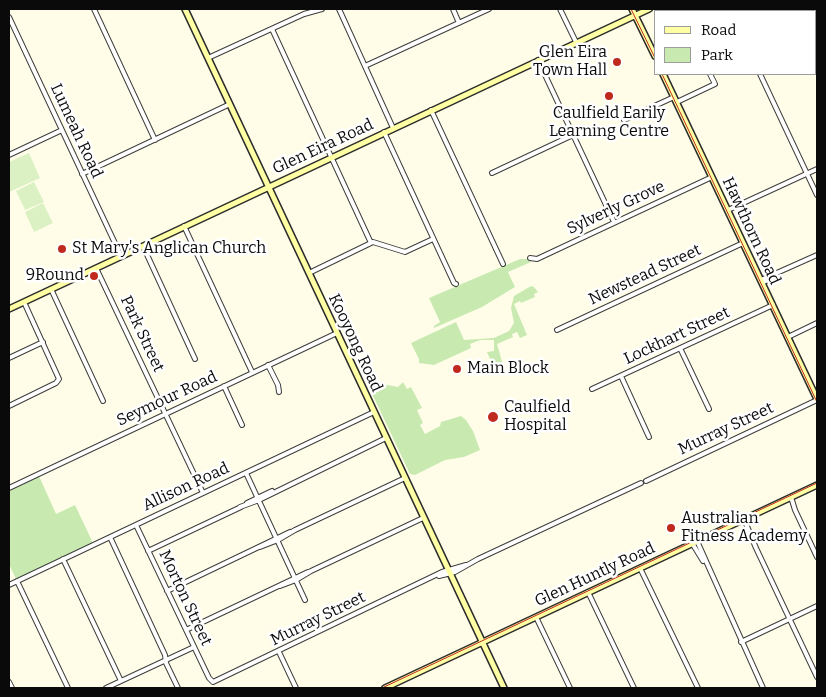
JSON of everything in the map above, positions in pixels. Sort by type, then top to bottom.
[{"type":"street","points":[[94,9],[155,140]]},
{"type":"street","name":"Kooyong Road","points":[[185,9],[503,688]]},
{"type":"street","points":[[208,58],[304,14],[322,9]]},
{"type":"street","points":[[339,9],[393,128]]},
{"type":"street","points":[[452,9],[459,23]]},
{"type":"street","points":[[365,66],[489,9]]},
{"type":"street","points":[[560,9],[576,42]]},
{"type":"street","points":[[632,9],[654,54]]},
{"type":"street","name":"Glen Eira Road","points":[[9,307],[24,302],[649,9]]},
{"type":"street","name":"Lumeah Road","points":[[9,17],[120,256]]},
{"type":"street","points":[[272,29],[371,243]]},
{"type":"street","points":[[538,60],[614,222]]},
{"type":"street","name":"Hawthorn Road","points":[[664,75],[817,400]]},
{"type":"street","points":[[624,120],[715,84],[710,75]]},
{"type":"street","points":[[760,75],[817,195]]},
{"type":"street","points":[[82,174],[230,104]]},
{"type":"street","points":[[431,110],[503,264]]},
{"type":"street","points":[[9,155],[62,130]]},
{"type":"street","points":[[384,132],[433,239],[456,284]]},
{"type":"street","points":[[492,173],[573,135]]},
{"type":"street","points":[[728,211],[817,170]]},
{"type":"street","name":"Sylverly Grove","points":[[530,258],[536,258],[712,177]]},
{"type":"street","points":[[184,226],[252,372]]},
{"type":"street","points":[[309,273],[371,243],[378,243],[405,252],[433,239]]},
{"type":"street","name":"Newstead Street","points":[[557,330],[743,243]]},
{"type":"street","points":[[143,246],[195,358]]},
{"type":"street","points":[[761,281],[817,255]]},
{"type":"street","name":"Park Street","points":[[96,268],[203,493]]},
{"type":"street","points":[[51,289],[103,401]]},
{"type":"street","points":[[9,406],[59,380],[24,302]]},
{"type":"street","name":"Lockhart Street","points":[[592,389],[772,305]]},
{"type":"street","points":[[788,337],[817,323]]},
{"type":"street","name":"Seymour Road","points":[[9,488],[336,332]]},
{"type":"street","points":[[9,358],[43,342]]},
{"type":"street","points":[[680,348],[709,409]]},
{"type":"street","points":[[268,364],[279,392]]},
{"type":"street","points":[[620,376],[650,437]]},
{"type":"street","points":[[224,386],[242,425]]},
{"type":"street","name":"Murray Street","points":[[212,682],[817,400]]},
{"type":"street","name":"Allison Road","points":[[9,585],[374,412]]},
{"type":"street","points":[[148,551],[386,438]]},
{"type":"street","points":[[246,473],[305,600]]},
{"type":"street","points":[[167,590],[405,478]]},
{"type":"street","name":"Glen Huntly Road","points":[[384,688],[817,485]]},
{"type":"street","points":[[789,498],[817,557]]},
{"type":"street","points":[[186,630],[423,518]]},
{"type":"street","points":[[742,520],[817,676]]},
{"type":"street","name":"Morton Street","points":[[136,524],[209,680],[212,682]]},
{"type":"street","points":[[110,537],[178,688]]},
{"type":"street","points":[[694,542],[763,688]]},
{"type":"street","points":[[64,559],[121,681]]},
{"type":"street","points":[[640,568],[698,688]]},
{"type":"street","points":[[17,581],[68,688]]},
{"type":"street","points":[[588,592],[634,688]]},
{"type":"street","points":[[741,642],[817,606]]},
{"type":"street","points":[[536,617],[570,688]]},
{"type":"street","points":[[106,688],[194,646]]},
{"type":"street","points":[[279,652],[296,688]]},
{"type":"street","points":[[9,682],[12,688]]},
{"type":"green space","points":[[29,153],[40,178],[9,192],[9,162]]},
{"type":"green space","points":[[34,182],[44,202],[25,210],[16,191]]},
{"type":"green space","points":[[43,203],[53,223],[34,232],[25,212]]},
{"type":"green space","points":[[520,259],[530,259],[531,262],[508,272],[515,287],[482,307],[434,328],[440,322],[429,298]]},
{"type":"green space","points":[[531,286],[538,292],[534,294],[535,297],[514,304],[527,335],[520,338],[517,332],[512,334],[513,337],[497,344],[503,365],[494,368],[487,352],[494,351],[494,340],[480,340],[470,344],[471,348],[434,365],[419,363],[411,343],[456,322],[464,340],[494,338],[509,331],[514,323],[511,308],[514,296]]},
{"type":"green space","points":[[372,382],[398,387],[403,382],[407,389],[411,387],[422,408],[417,410],[423,423],[420,425],[425,434],[440,426],[441,422],[461,416],[473,431],[480,450],[464,457],[445,460],[415,475],[410,474],[367,383]]},
{"type":"green space","points":[[39,476],[56,514],[75,505],[93,543],[16,579],[9,564],[9,491]]},
{"type":"tram line","points":[[631,9],[654,56]]},
{"type":"tram line","points":[[662,75],[817,402]]},
{"type":"tram line","points":[[382,688],[817,483]]},
{"type":"place","name":"Glen Eira Town Hall","points":[[617,62]]},
{"type":"place","name":"Caulfield Earily Learning Centre","points":[[609,96]]},
{"type":"place","name":"St Mary's Anglican Church","points":[[62,249]]},
{"type":"place","name":"9Round","points":[[94,276]]},
{"type":"place","name":"Main Block","points":[[457,369]]},
{"type":"place","name":"Caulfield Hospital","points":[[493,417]]},
{"type":"place","name":"Australian Fitness Academy","points":[[671,528]]}]
